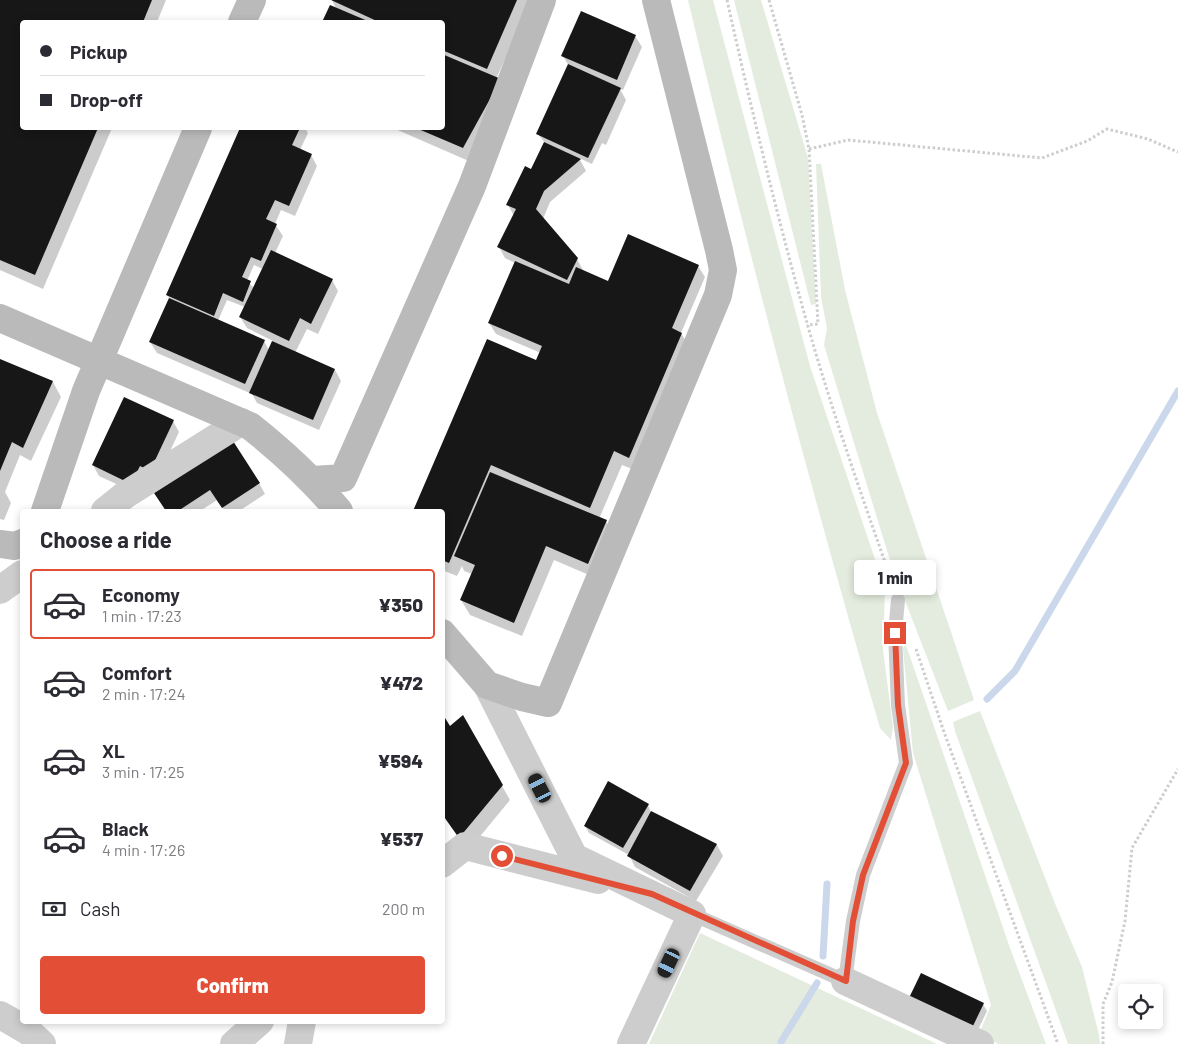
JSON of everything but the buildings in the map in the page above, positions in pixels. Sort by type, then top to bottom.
[{"type":"street","points":[[243,20],[252,0]]},
{"type":"street","points":[[313,480],[343,478],[472,186],[542,0]]},
{"type":"street","points":[[487,685],[522,698],[548,703],[718,295],[723,270],[719,250],[656,0]]},
{"type":"street","points":[[46,509],[86,392],[197,130]]},
{"type":"street","points":[[0,318],[241,422],[282,451],[313,480],[337,509]]},
{"type":"street","points":[[108,509],[125,495],[241,422]]},
{"type":"street","points":[[0,544],[15,546],[20,544]]},
{"type":"street","points":[[0,590],[20,575]]},
{"type":"street","points":[[445,636],[487,685],[574,857],[692,914],[631,1044]]},
{"type":"street","points":[[445,862],[465,846],[652,894]]},
{"type":"street","points":[[846,981],[980,1044]]},
{"type":"street","points":[[0,1015],[28,1031],[42,1044]]},
{"type":"street","points":[[234,1044],[257,1024]]},
{"type":"street","points":[[298,1044],[301,1024]]},
{"type":"lane","points":[[692,914],[846,981],[853,921],[863,875],[906,763],[898,705],[895,642],[898,600]]},
{"type":"path","points":[[727,0],[768,181],[807,325],[851,464],[898,600]]},
{"type":"path","points":[[769,0],[802,115],[809,149],[818,324],[807,325]]},
{"type":"path","points":[[809,149],[848,140],[1042,158],[1086,141],[1107,129],[1148,139],[1178,152]]},
{"type":"path","points":[[914,643],[947,741],[1058,1044]]},
{"type":"path","points":[[1104,1044],[1103,1004],[1112,982],[1125,921],[1132,848],[1178,769]]},
{"type":"shaded area","points":[[688,0],[713,0],[810,366],[885,589],[883,650],[893,727],[891,740],[880,728],[804,456],[756,274]]},
{"type":"shaded area","points":[[734,0],[761,0],[808,158],[816,304],[811,305]]},
{"type":"shaded area","points":[[816,164],[821,164],[845,290],[877,413],[974,700],[948,711],[893,570],[824,345],[827,328],[821,297]]},
{"type":"shaded area","points":[[905,642],[1010,948],[1046,1044],[998,1044],[980,1032],[991,1005],[913,753],[903,649]]},
{"type":"shaded area","points":[[980,711],[1056,906],[1082,967],[1100,1044],[1068,1044],[955,731],[953,722]]},
{"type":"shaded area","points":[[700,933],[937,1044],[649,1044]]},
{"type":"waterway","points":[[987,699],[1015,671],[1178,391]]},
{"type":"waterway","points":[[823,956],[827,884]]},
{"type":"waterway","points":[[781,1042],[817,983]]},
{"type":"route","points":[[502,856],[652,894],[692,914],[846,981],[853,921],[863,875],[906,763],[898,705],[895,633]]}]
